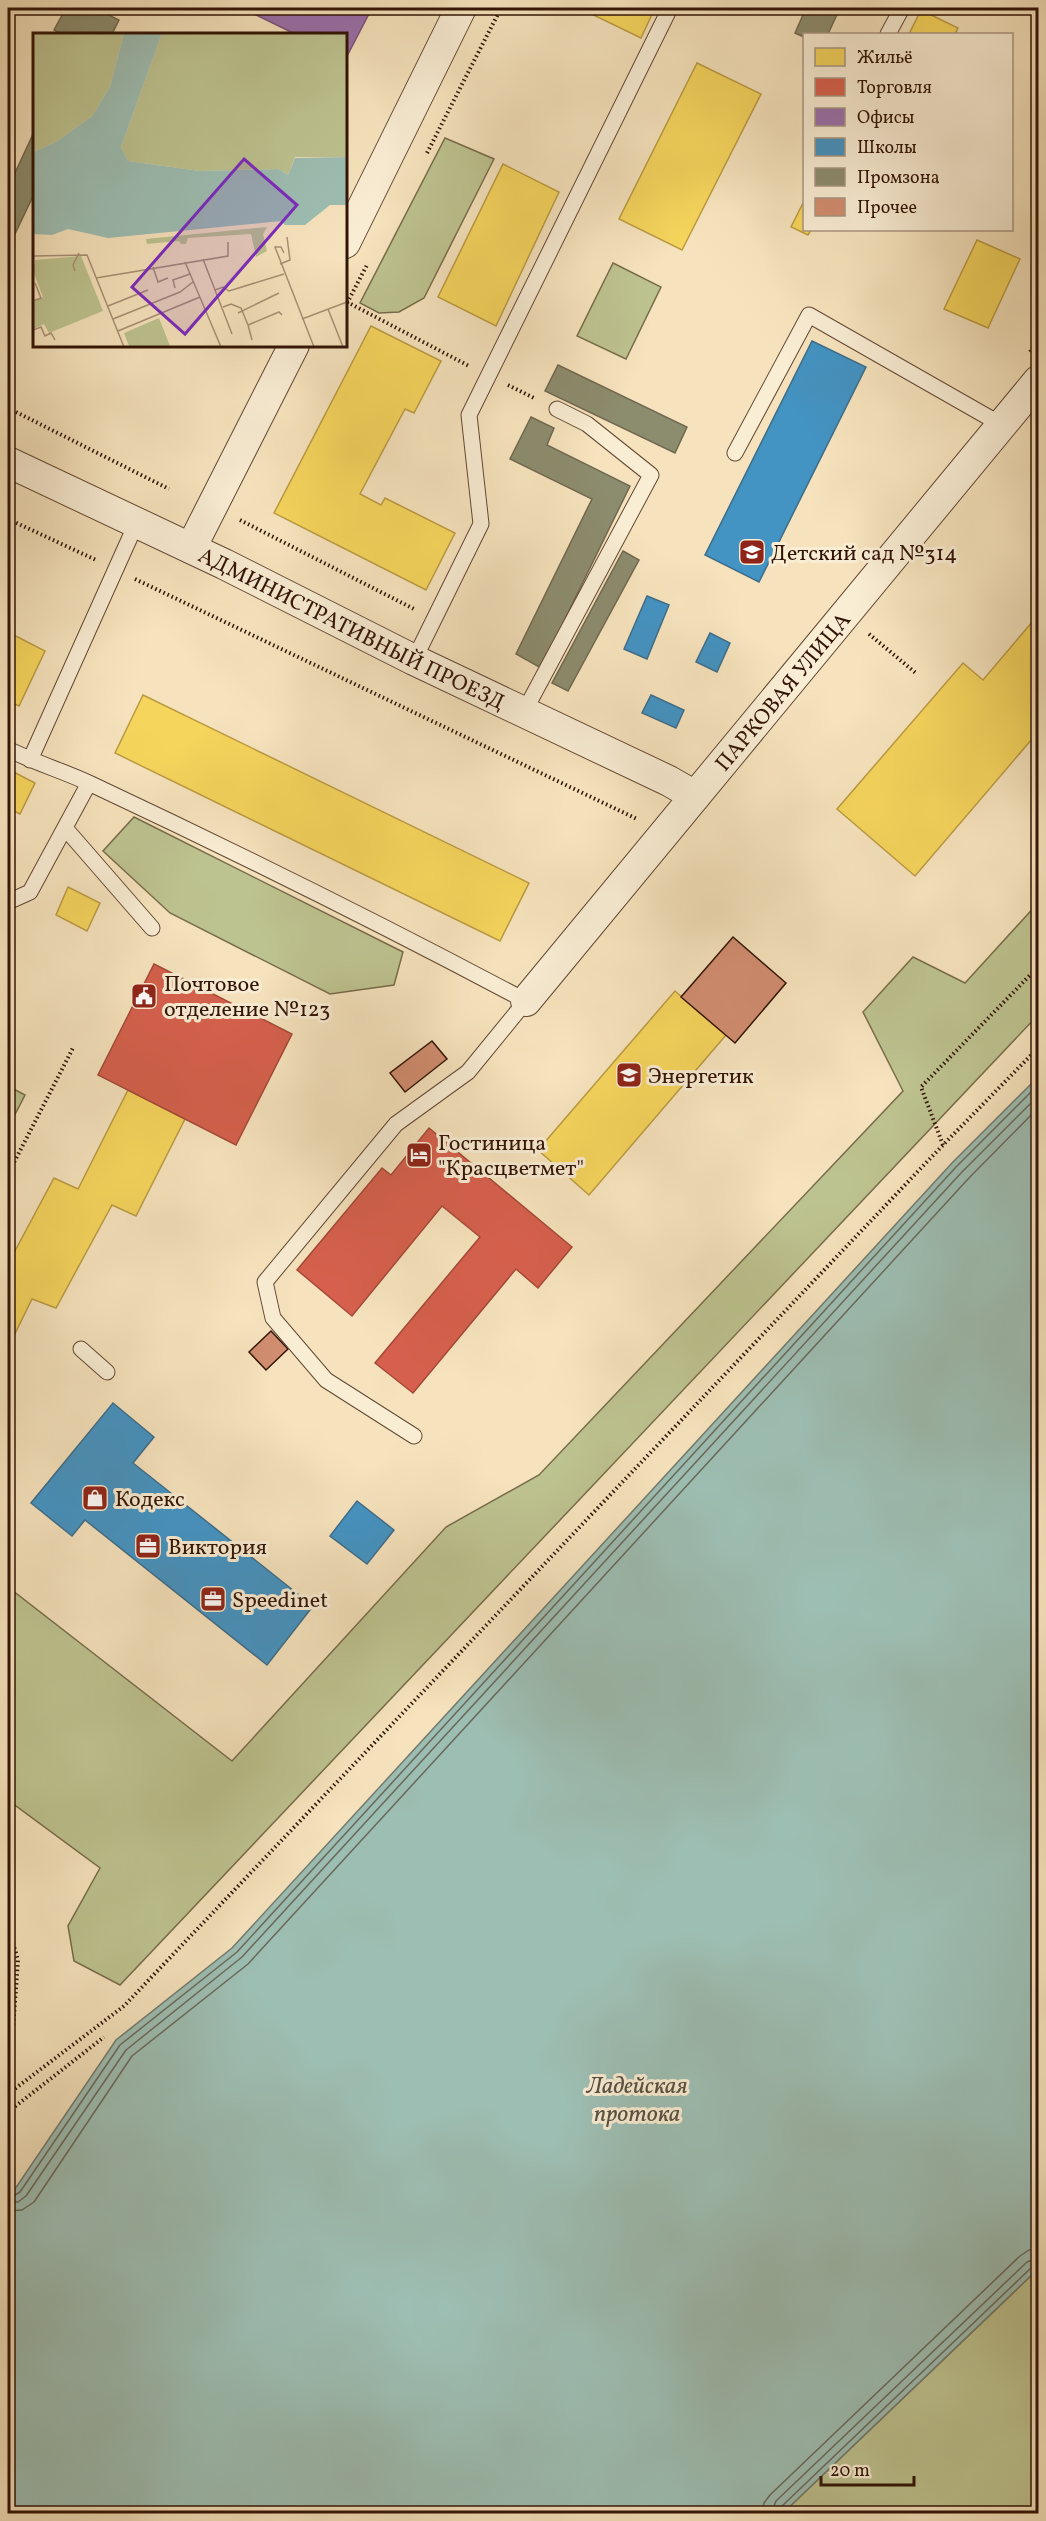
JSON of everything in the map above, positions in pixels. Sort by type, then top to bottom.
[{"type":"street","points":[[346,241],[461,8]]},
{"type":"street","points":[[191,548],[293,346]]},
{"type":"street","name":"ПАРКОВАЯ УЛИЦА","points":[[526,1001],[1038,381]]},
{"type":"street","name":"АДМИНИСТРАТИВНЫЙ ПРОЕЗД","points":[[8,462],[191,548],[414,660],[669,781],[695,796]]},
{"type":"lane","points":[[414,660],[481,524],[469,415],[670,8]]},
{"type":"lane","points":[[889,33],[902,8]]},
{"type":"lane","points":[[735,453],[809,315],[1002,425]]},
{"type":"lane","points":[[524,712],[651,475],[587,424],[557,410]]},
{"type":"lane","points":[[30,760],[136,524]]},
{"type":"lane","points":[[8,749],[89,783],[420,945],[526,1001],[468,1072],[396,1124],[265,1282],[273,1318],[326,1380],[414,1436]]},
{"type":"lane","points":[[8,902],[30,892],[89,783]]},
{"type":"lane","points":[[65,828],[152,928]]},
{"type":"lane","points":[[81,1349],[106,1372]]},
{"type":"path","points":[[347,302],[488,376]]},
{"type":"path","points":[[8,408],[169,489]]},
{"type":"path","points":[[8,519],[638,819],[664,835]]},
{"type":"path","points":[[239,521],[434,618]]},
{"type":"path","points":[[845,613],[917,674]]},
{"type":"path","points":[[943,1145],[921,1087],[1038,967]]},
{"type":"path","points":[[8,1174],[74,1046]]},
{"type":"path","points":[[8,2094],[124,2006],[1038,1048]]},
{"type":"path","points":[[8,1926],[18,1960],[13,2029],[8,2042]]},
{"type":"path","points":[[8,2112],[104,2037]]},
{"type":"green space","points":[[445,138],[494,159],[424,298],[399,312],[379,313],[360,303]]},
{"type":"green space","points":[[613,263],[661,287],[626,359],[577,336]]},
{"type":"green space","points":[[134,817],[403,952],[394,985],[330,994],[170,913],[103,851]]},
{"type":"green space","points":[[1038,903],[1038,1015],[120,1985],[74,1961],[68,1926],[100,1868],[8,1800],[8,1587],[232,1761],[446,1527],[539,1475],[903,1091],[863,1012],[913,957],[965,983]]},
{"type":"green space","points":[[8,1086],[25,1095],[8,1128]]},
{"type":"green space","points":[[1038,2269],[1038,2513],[783,2513]]},
{"type":"water","name":"Ладейская протока","points":[[1038,1077],[1038,2269],[783,2513],[8,2513],[8,2188],[15,2189],[116,2040],[232,1948],[952,1163]]},
{"type":"building: Жильё","points":[[584,8],[655,8],[641,38],[583,10]]},
{"type":"building: Жильё","points":[[921,10],[958,28],[956,33],[910,33]]},
{"type":"building: Жильё","points":[[697,63],[761,94],[682,250],[619,219]]},
{"type":"building: Жильё","points":[[503,164],[559,192],[496,326],[438,297]]},
{"type":"building: Жильё","points":[[803,203],[803,231],[810,231],[808,235],[791,227]]},
{"type":"building: Жильё","points":[[977,240],[1020,259],[988,328],[944,309]]},
{"type":"building: Жильё","points":[[371,326],[441,361],[414,413],[405,409],[360,494],[381,505],[385,498],[455,533],[426,590],[274,513]]},
{"type":"building: Жильё","points":[[1038,615],[1038,732],[915,876],[837,809],[963,663],[983,680]]},
{"type":"building: Жильё","points":[[8,632],[45,651],[19,706],[8,701]]},
{"type":"building: Жильё","points":[[143,695],[529,883],[500,941],[115,753]]},
{"type":"building: Жильё","points":[[8,769],[35,783],[20,814],[8,808]]},
{"type":"building: Жильё","points":[[68,887],[100,903],[87,931],[56,915]]},
{"type":"building: Жильё","points":[[675,991],[726,1035],[589,1195],[538,1150]]},
{"type":"building: Жильё","points":[[128,1090],[185,1119],[136,1216],[112,1205],[56,1308],[32,1299],[8,1348],[8,1264],[54,1178],[78,1189]]},
{"type":"building: Торговля","points":[[154,964],[292,1034],[236,1145],[98,1075]]},
{"type":"building: Торговля","points":[[429,1128],[572,1247],[538,1288],[516,1269],[413,1393],[375,1363],[480,1237],[442,1206],[352,1316],[297,1270],[382,1168],[391,1175]]},
{"type":"building: Офисы","points":[[242,8],[372,8],[346,58],[346,33],[293,33]]},
{"type":"building: Школы","points":[[812,341],[866,367],[759,582],[705,555]]},
{"type":"building: Школы","points":[[647,596],[669,605],[647,659],[624,649]]},
{"type":"building: Школы","points":[[710,633],[730,643],[717,672],[696,662]]},
{"type":"building: Школы","points":[[651,695],[684,710],[676,728],[642,713]]},
{"type":"building: Школы","points":[[113,1403],[154,1437],[133,1463],[313,1606],[267,1665],[85,1520],[72,1536],[31,1503]]},
{"type":"building: Школы","points":[[357,1501],[394,1530],[367,1564],[330,1536]]},
{"type":"building: Промзона","points":[[66,8],[95,8],[119,20],[112,33],[59,33],[54,30]]},
{"type":"building: Промзона","points":[[806,8],[840,8],[828,33],[803,33],[803,37],[795,33]]},
{"type":"building: Промзона","points":[[33,134],[33,196],[14,236],[8,233],[8,188]]},
{"type":"building: Промзона","points":[[558,365],[687,427],[675,453],[545,391]]},
{"type":"building: Промзона","points":[[531,417],[554,428],[547,445],[630,486],[541,668],[516,654],[592,499],[510,459]]},
{"type":"building: Промзона","points":[[623,551],[639,560],[568,691],[552,683]]},
{"type":"building: Прочее","points":[[733,937],[786,983],[735,1043],[681,997]]},
{"type":"building: Прочее","points":[[432,1041],[447,1059],[405,1092],[390,1073]]},
{"type":"building: Прочее","points":[[271,1331],[288,1349],[266,1370],[249,1352]]},
{"type":"place","name":"Детский сад №314","points":[[752,552]]},
{"type":"place","name":"Почтовое отделение №123","points":[[144,996]]},
{"type":"place","name":"Энергетик","points":[[629,1075]]},
{"type":"place","name":"Гостиница \"Красцветмет\"","points":[[419,1155]]},
{"type":"place","name":"Кодекс","points":[[95,1498]]},
{"type":"place","name":"Виктория","points":[[148,1546]]},
{"type":"place","name":"Speedinet","points":[[213,1599]]}]
